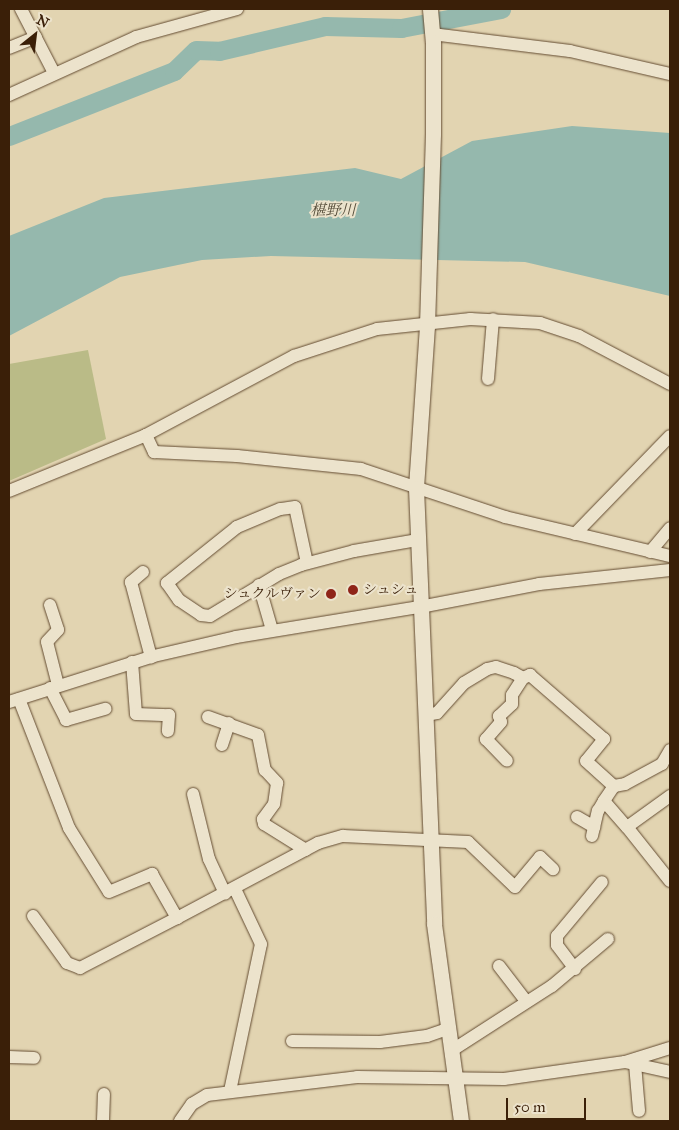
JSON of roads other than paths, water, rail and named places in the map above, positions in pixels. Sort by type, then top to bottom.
[{"type":"street","points":[[21,9],[54,73]]},
{"type":"street","points":[[9,95],[136,37],[237,9]]},
{"type":"street","points":[[430,9],[433,38],[427,321],[416,488],[430,842],[438,973],[461,1121]]},
{"type":"street","points":[[9,48],[36,37]]},
{"type":"street","points":[[433,38],[570,52],[670,74]]},
{"type":"street","points":[[488,379],[493,319]]},
{"type":"street","points":[[9,490],[146,434],[294,356],[377,329],[427,321],[493,319],[540,323],[579,336],[670,384]]},
{"type":"street","points":[[146,434],[154,452],[237,456],[361,468],[505,517],[670,556]]},
{"type":"street","points":[[575,534],[670,436]]},
{"type":"street","points":[[308,563],[294,507],[237,527],[167,583],[179,600],[201,615],[210,616],[259,585],[308,563],[418,540]]},
{"type":"street","points":[[650,552],[670,528]]},
{"type":"street","points":[[177,918],[152,874],[108,892],[69,828],[14,701],[54,686],[151,656],[272,630],[420,607],[538,584],[670,570]]},
{"type":"street","points":[[143,572],[131,582],[151,656]]},
{"type":"street","points":[[259,585],[272,630]]},
{"type":"street","points":[[50,605],[58,630],[47,642],[54,686],[68,725],[105,709]]},
{"type":"street","points":[[132,662],[136,718],[169,715],[168,731]]},
{"type":"street","points":[[426,715],[437,713],[464,683],[486,669],[496,666],[523,678],[530,676],[604,739],[586,761],[614,786]]},
{"type":"street","points":[[506,761],[481,743],[501,722],[499,716],[512,704],[512,695],[523,678]]},
{"type":"street","points":[[208,718],[229,723],[258,735],[265,770],[277,783],[274,804],[263,819],[264,824],[306,850]]},
{"type":"street","points":[[222,744],[229,723]]},
{"type":"street","points":[[577,817],[593,832],[598,811],[614,786],[625,784],[662,764],[670,750]]},
{"type":"street","points":[[193,794],[209,860],[230,891],[261,944],[230,1091]]},
{"type":"street","points":[[627,826],[670,796]]},
{"type":"street","points":[[604,801],[627,826],[670,881]]},
{"type":"street","points":[[33,916],[67,964],[80,968],[331,838],[344,836],[430,842],[468,842],[515,887],[536,854],[553,869]]},
{"type":"street","points":[[575,969],[557,946],[558,936],[602,882]]},
{"type":"street","points":[[451,1051],[575,969],[608,940]]},
{"type":"street","points":[[500,966],[526,1001]]},
{"type":"street","points":[[292,1041],[380,1042],[428,1036],[447,1029]]},
{"type":"street","points":[[180,1121],[192,1104],[207,1095],[230,1091],[357,1077],[455,1079],[550,1074],[630,1063],[670,1048]]},
{"type":"street","points":[[9,1057],[34,1058]]},
{"type":"street","points":[[630,1063],[670,1072]]},
{"type":"street","points":[[630,1063],[639,1111]]},
{"type":"street","points":[[103,1121],[104,1094]]},
{"type":"water","name":"椹野川","points":[[572,126],[670,133],[670,296],[525,262],[271,256],[202,260],[120,277],[9,336],[9,236],[104,198],[355,168],[401,179],[472,141]]},
{"type":"waterway","points":[[9,136],[174,71],[196,50],[219,51],[325,26],[401,28],[501,9]]},
{"type":"place","name":"シュシュ","points":[[353,590]]},
{"type":"place","name":"シュクルヴァン","points":[[331,594]]}]
